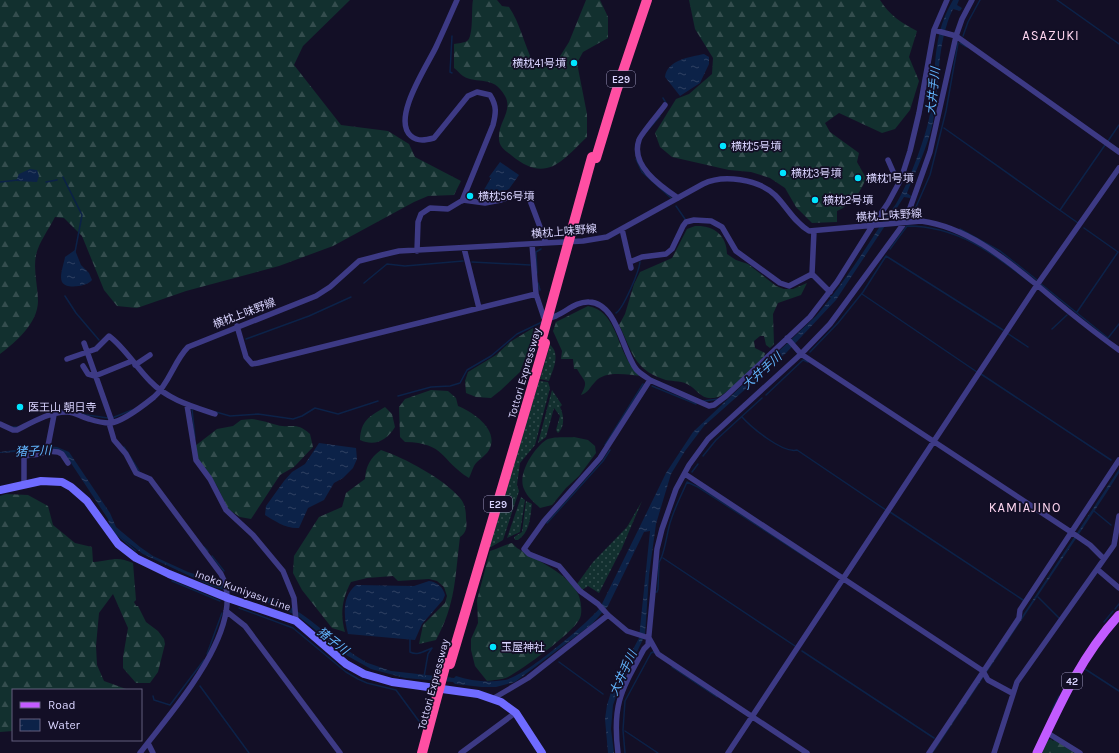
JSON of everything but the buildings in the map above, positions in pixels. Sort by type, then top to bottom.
[{"type":"highway","name":"Tottori Expressway","points":[[422,753],[543,343],[594,158],[640,0]]},
{"type":"highway","name":"Tottori Expressway","points":[[594,158],[647,0]]},
{"type":"highway","name":"Tottori Expressway","points":[[426,753],[448,664]]},
{"type":"main road","name":"Inoko Kuniyasu Line","points":[[0,490],[24,484],[51,481],[71,487],[87,501],[118,544],[136,558],[169,574],[228,598],[296,621],[346,664],[364,674],[392,682],[463,691],[494,698],[515,713],[542,753]]},
{"type":"main road","name":"42","points":[[1036,753],[1077,672],[1092,647],[1119,615]]},
{"type":"street","points":[[458,0],[408,102],[405,123],[406,131],[416,140],[426,140],[434,138],[468,96],[477,92],[490,95],[496,103],[496,113],[493,125],[462,201]]},
{"type":"street","points":[[532,244],[536,294],[544,318],[557,315],[578,303],[588,302],[598,304],[605,309],[616,325],[636,370],[650,380],[711,406],[730,393],[810,317],[830,292],[888,203],[900,179],[918,120],[934,30],[947,0]]},
{"type":"street","points":[[618,753],[615,717],[624,686],[644,649],[648,645],[657,550],[670,504],[700,449],[712,434],[801,354],[830,324],[905,222],[930,152],[956,36],[962,19],[972,0]]},
{"type":"street","points":[[934,30],[956,36],[1119,152]]},
{"type":"street","points":[[665,105],[639,139],[639,154],[646,172],[678,198]]},
{"type":"street","points":[[888,160],[895,176],[900,179]]},
{"type":"street","points":[[728,753],[1037,285],[1119,168]]},
{"type":"street","name":"横枕上味野線","points":[[111,423],[139,410],[161,391],[181,354],[188,347],[237,326],[316,296],[330,287],[359,261],[399,251],[583,241],[607,237],[712,180],[729,179],[749,182],[763,187],[775,195],[802,227],[814,231],[905,222],[921,221],[938,223],[1000,255],[1119,350]]},
{"type":"street","points":[[417,251],[418,222],[421,214],[430,208],[448,209],[462,201],[485,203],[525,193],[528,195],[546,243]]},
{"type":"street","points":[[630,262],[642,257],[666,254],[672,249],[686,222],[694,220],[711,221],[722,227],[736,251],[780,283],[789,286],[812,274]]},
{"type":"street","points":[[622,229],[631,268]]},
{"type":"street","points":[[814,231],[812,274],[830,292]]},
{"type":"street","points":[[464,248],[479,308]]},
{"type":"street","points":[[237,326],[246,357],[252,364],[536,294]]},
{"type":"street","points":[[66,359],[88,353],[101,345],[102,341],[108,336],[161,391],[187,405],[215,414]]},
{"type":"street","points":[[787,338],[801,354],[1071,532],[1090,545],[1104,559]]},
{"type":"street","points":[[84,343],[111,423],[114,440],[126,454],[136,473],[150,479],[221,574],[225,581],[228,598],[226,611],[216,643],[204,668],[140,753]]},
{"type":"street","points":[[83,366],[88,374],[95,376],[150,356]]},
{"type":"street","points":[[650,380],[600,458],[544,521],[524,549],[529,554],[559,566],[580,592],[598,604],[608,615],[632,634],[649,638],[658,654],[807,753]]},
{"type":"street","points":[[187,405],[196,460],[210,479],[226,510],[253,535],[283,570],[294,598],[296,621]]},
{"type":"street","points":[[0,424],[13,430],[17,430],[64,412],[71,412],[86,419],[111,423]]},
{"type":"street","points":[[47,451],[54,415]]},
{"type":"street","points":[[24,484],[24,456],[40,454],[47,451],[62,454],[68,463]]},
{"type":"street","points":[[929,753],[1019,618],[1020,610],[1119,460]]},
{"type":"street","points":[[685,474],[983,672],[988,680],[1012,693]]},
{"type":"street","points":[[994,753],[1012,693],[1026,667],[1114,545],[1119,516]]},
{"type":"street","points":[[1097,569],[1119,588]]},
{"type":"street","points":[[226,611],[246,626],[340,753]]},
{"type":"street","points":[[494,698],[528,678],[608,615]]},
{"type":"street","points":[[461,753],[515,713]]},
{"type":"street","points":[[1046,732],[1080,753]]},
{"type":"street","points":[[148,743],[153,753]]},
{"type":"green space","points":[[0,0],[350,0],[303,46],[294,65],[341,125],[388,131],[409,144],[415,157],[461,181],[454,195],[428,196],[414,202],[333,246],[279,266],[186,291],[137,308],[117,306],[104,290],[82,236],[64,218],[55,217],[37,250],[35,267],[38,301],[34,317],[19,338],[0,354]]},
{"type":"green space","points":[[473,0],[497,0],[502,6],[509,7],[513,13],[533,62],[557,61],[569,42],[586,0],[600,0],[608,17],[608,38],[583,52],[577,63],[587,114],[587,137],[561,161],[552,166],[544,169],[534,168],[523,164],[504,149],[499,142],[499,136],[507,111],[507,101],[505,96],[500,89],[490,82],[468,79],[454,68],[454,44],[467,41],[471,34]]},
{"type":"green space","points":[[689,0],[880,0],[887,10],[896,18],[917,31],[909,57],[919,81],[910,110],[895,129],[882,133],[839,113],[825,123],[830,132],[859,153],[857,162],[866,178],[855,198],[837,211],[837,222],[812,223],[796,207],[785,188],[770,178],[751,172],[729,170],[672,157],[660,147],[655,133],[676,99],[689,94],[712,74],[713,58],[695,29]]},
{"type":"green space","points":[[695,226],[708,227],[718,232],[725,241],[727,254],[736,260],[748,264],[776,286],[784,289],[793,289],[807,283],[801,295],[778,303],[773,314],[774,344],[770,348],[766,345],[764,336],[760,336],[754,341],[755,348],[765,353],[764,357],[722,395],[712,398],[704,397],[691,386],[684,383],[663,379],[645,370],[635,358],[619,325],[625,314],[634,284],[640,272],[672,258],[687,229]]},
{"type":"green space","points":[[588,306],[597,309],[604,314],[614,328],[629,362],[642,376],[617,374],[605,376],[599,378],[587,391],[581,395],[585,386],[585,381],[577,369],[574,369],[573,359],[561,359],[562,351],[553,331],[556,322]]},
{"type":"green space","points":[[533,328],[534,335],[520,372],[491,398],[476,397],[466,393],[465,381],[468,372],[496,355],[510,342]]},
{"type":"green space","points":[[550,345],[556,357],[549,381],[540,379]]},
{"type":"green space","points":[[539,381],[548,382],[550,388],[535,445],[520,463],[517,485],[519,491],[503,540],[491,547],[488,546]]},
{"type":"green space","points":[[431,390],[448,391],[456,398],[458,406],[477,417],[488,429],[491,436],[489,450],[475,464],[469,478],[436,449],[418,443],[405,442],[400,437],[399,407],[405,399]]},
{"type":"green space","points":[[552,390],[562,405],[560,407],[563,417],[562,428],[558,433],[556,430],[560,416],[554,408],[546,437],[538,443]]},
{"type":"green space","points":[[385,407],[392,414],[395,427],[392,432],[384,439],[376,442],[371,443],[360,440],[364,423]]},
{"type":"green space","points":[[252,419],[282,426],[297,426],[310,434],[313,447],[294,467],[280,475],[251,519],[240,517],[228,509],[217,486],[198,459],[195,446],[217,429],[233,426],[241,420]]},
{"type":"green space","points":[[574,437],[588,440],[595,446],[596,453],[579,476],[566,488],[552,505],[540,508],[525,492],[522,483],[528,462],[541,444],[546,440]]},
{"type":"green space","points":[[381,450],[424,470],[453,491],[462,500],[465,508],[466,526],[464,533],[460,537],[454,590],[443,627],[436,640],[419,644],[423,625],[445,603],[447,596],[444,587],[437,581],[429,579],[398,581],[393,576],[367,578],[351,582],[346,594],[342,613],[345,632],[332,628],[302,590],[293,573],[294,556],[319,517],[342,507],[346,493],[365,479],[366,470],[369,463]]},
{"type":"green space","points":[[6,494],[28,495],[48,506],[53,525],[75,543],[92,547],[93,562],[122,559],[133,563],[136,600],[134,602],[136,606],[138,606],[146,622],[158,631],[164,639],[165,644],[158,672],[150,683],[136,683],[123,668],[123,657],[128,628],[113,594],[99,613],[96,646],[97,665],[104,681],[126,689],[12,689],[12,731],[0,732],[0,496]]},
{"type":"green space","points":[[521,497],[525,500],[520,532],[507,538]]},
{"type":"green space","points":[[526,501],[532,504],[529,524],[522,537],[515,540],[514,537],[522,532]]},
{"type":"green space","points":[[642,501],[622,548],[599,593],[588,586],[582,590],[577,584],[593,562],[627,527]]},
{"type":"green space","points":[[512,543],[517,548],[552,568],[575,588],[581,605],[581,615],[579,620],[567,634],[524,667],[506,678],[487,681],[475,666],[471,650],[471,639],[478,623],[477,600],[490,551]]},
{"type":"green space","points":[[1051,739],[1053,741],[1055,739],[1078,753],[1042,753],[1048,740]]},
{"type":"water","name":"大井手川","points":[[953,0],[959,0],[957,5],[962,8],[960,11],[953,9],[944,36],[939,64],[933,122],[925,149],[907,193],[911,196],[910,198],[904,197],[836,300],[786,353],[704,426],[685,451],[671,474],[656,524],[649,575],[645,635],[613,705],[611,729],[614,753],[608,753],[605,719],[607,705],[612,689],[639,638],[650,531],[644,532],[608,606],[592,624],[515,682],[496,687],[482,687],[455,684],[453,682],[405,678],[371,669],[346,655],[298,616],[271,604],[211,586],[143,554],[111,530],[108,519],[67,457],[45,450],[0,453],[45,446],[57,447],[69,452],[110,513],[116,527],[140,547],[153,556],[188,572],[213,580],[214,578],[283,603],[319,627],[355,655],[364,661],[365,660],[365,662],[391,671],[454,678],[456,676],[480,681],[499,681],[514,676],[527,669],[555,649],[600,608],[666,473],[693,432],[816,316],[831,298],[828,296],[832,296],[896,204],[914,166],[927,127],[931,110],[935,63],[940,32],[945,16]]},
{"type":"water","points":[[704,54],[709,57],[709,64],[700,83],[680,96],[665,77],[667,71],[680,60]]},
{"type":"water","points":[[500,162],[519,175],[509,189],[489,198],[482,193],[491,178],[489,177]]},
{"type":"water","points":[[30,169],[37,170],[39,176],[37,182],[16,181],[19,174]]},
{"type":"water","points":[[75,250],[81,265],[89,273],[92,280],[82,285],[68,286],[62,282],[62,270],[65,257]]},
{"type":"water","points":[[319,443],[356,448],[357,459],[353,468],[343,478],[334,483],[324,500],[308,508],[299,528],[285,526],[265,515],[266,506],[284,481],[292,472],[305,464]]},
{"type":"water","points":[[1119,469],[1119,473],[1105,495],[932,753]]},
{"type":"water","points":[[429,581],[435,582],[439,585],[445,595],[443,600],[422,624],[415,640],[348,634],[345,621],[345,608],[348,595],[356,585],[414,586]]},
{"type":"waterway","points":[[963,36],[968,22],[980,0]]},
{"type":"waterway","points":[[1057,0],[1119,44]]},
{"type":"waterway","points":[[452,36],[450,72],[452,73]]},
{"type":"waterway","points":[[912,216],[930,175],[946,111],[958,43]]},
{"type":"waterway","points":[[960,43],[967,47]]},
{"type":"waterway","points":[[663,98],[666,103]]},
{"type":"waterway","points":[[647,131],[660,116]]},
{"type":"waterway","points":[[1108,141],[1119,125]]},
{"type":"waterway","points":[[944,128],[1078,223]]},
{"type":"waterway","points":[[1060,210],[1105,145]]},
{"type":"waterway","points":[[636,159],[642,172],[671,198]]},
{"type":"waterway","points":[[63,177],[82,215],[75,252]]},
{"type":"waterway","points":[[0,182],[18,180]]},
{"type":"waterway","points":[[46,182],[57,180]]},
{"type":"waterway","points":[[676,206],[685,219]]},
{"type":"waterway","points":[[890,249],[907,226],[925,227],[943,231],[974,243],[1003,261],[1031,283]]},
{"type":"waterway","points":[[1084,228],[1118,252]]},
{"type":"waterway","points":[[960,229],[1000,251],[1037,280]]},
{"type":"waterway","points":[[537,273],[536,252],[541,249]]},
{"type":"waterway","points":[[1077,312],[1118,252]]},
{"type":"waterway","points":[[810,352],[838,323],[863,292],[886,256],[1003,330]]},
{"type":"waterway","points":[[364,283],[387,264],[405,266],[463,261]]},
{"type":"waterway","points":[[472,262],[530,265]]},
{"type":"waterway","points":[[616,313],[623,305],[637,274],[640,262]]},
{"type":"waterway","points":[[538,283],[540,290]]},
{"type":"waterway","points":[[1041,284],[1108,338],[1119,324]]},
{"type":"waterway","points":[[862,294],[977,372]]},
{"type":"waterway","points":[[65,296],[76,313],[99,340]]},
{"type":"waterway","points":[[246,339],[309,316],[351,297]]},
{"type":"waterway","points":[[1052,329],[1067,315]]},
{"type":"waterway","points":[[398,396],[431,387],[450,386],[460,383],[467,370],[491,356],[517,334],[542,322]]},
{"type":"waterway","points":[[1007,333],[1028,347]]},
{"type":"waterway","points":[[766,395],[803,360],[808,362]]},
{"type":"waterway","points":[[981,374],[1111,460]]},
{"type":"waterway","points":[[605,445],[643,384]]},
{"type":"waterway","points":[[652,386],[696,404]]},
{"type":"waterway","points":[[703,456],[716,440],[762,398]]},
{"type":"waterway","points":[[703,401],[719,399]]},
{"type":"waterway","points":[[216,412],[230,416],[258,414],[293,419],[302,416],[315,408],[338,414],[378,401]]},
{"type":"waterway","points":[[62,410],[70,409],[86,415]]},
{"type":"waterway","points":[[192,409],[195,438]]},
{"type":"waterway","points":[[112,418],[132,410]]},
{"type":"waterway","points":[[87,415],[108,418]]},
{"type":"waterway","points":[[742,417],[768,439],[784,448],[797,450],[886,510]]},
{"type":"waterway","points":[[12,427],[17,427]]},
{"type":"waterway","points":[[124,447],[139,471]]},
{"type":"waterway","points":[[547,523],[603,461],[610,450]]},
{"type":"waterway","points":[[692,472],[698,464]]},
{"type":"waterway","points":[[655,592],[657,592],[658,589],[659,562],[663,554],[674,510],[687,482],[698,487],[812,561]]},
{"type":"waterway","points":[[1094,511],[1111,525]]},
{"type":"waterway","points":[[890,512],[1023,600]]},
{"type":"waterway","name":"猪子川","points":[[115,533],[136,551]]},
{"type":"waterway","points":[[204,547],[208,551]]},
{"type":"waterway","points":[[212,556],[224,571]]},
{"type":"waterway","points":[[663,558],[795,646]]},
{"type":"waterway","points":[[172,581],[220,601]]},
{"type":"waterway","points":[[1038,597],[1059,618]]},
{"type":"waterway","points":[[1115,609],[1119,604]]},
{"type":"waterway","points":[[239,608],[293,628],[346,672],[358,679],[367,683],[396,690],[424,728]]},
{"type":"waterway","points":[[1104,622],[1113,611]]},
{"type":"waterway","points":[[207,654],[222,613]]},
{"type":"waterway","points":[[410,638],[410,652],[424,652],[432,648],[428,654],[424,677]]},
{"type":"waterway","points":[[802,651],[934,738]]},
{"type":"waterway","points":[[625,753],[623,730],[625,701],[651,653],[655,653]]},
{"type":"waterway","points":[[153,696],[154,700],[170,705],[204,660]]},
{"type":"waterway","name":"大井手川","points":[[559,662],[603,694]]},
{"type":"waterway","points":[[672,667],[717,697]]},
{"type":"waterway","points":[[1085,669],[1119,691]]},
{"type":"waterway","points":[[200,686],[249,753]]},
{"type":"waterway","points":[[1052,710],[1059,696]]},
{"type":"waterway","points":[[625,731],[658,753]]},
{"type":"place","name":"横枕41号墳","points":[[574,63]]},
{"type":"place","name":"横枕5号墳","points":[[723,146]]},
{"type":"place","name":"横枕3号墳","points":[[783,173]]},
{"type":"place","name":"横枕1号墳","points":[[858,178]]},
{"type":"place","name":"横枕56号墳","points":[[470,196]]},
{"type":"place","name":"横枕2号墳","points":[[815,200]]},
{"type":"place","name":"医王山 朝日寺","points":[[20,407]]},
{"type":"place","name":"玉屋神社","points":[[493,647]]},
{"type":"district","name":"ASAZUKI","points":[[1051,35]]},
{"type":"district","name":"KAMIAJINO","points":[[1025,507]]}]
